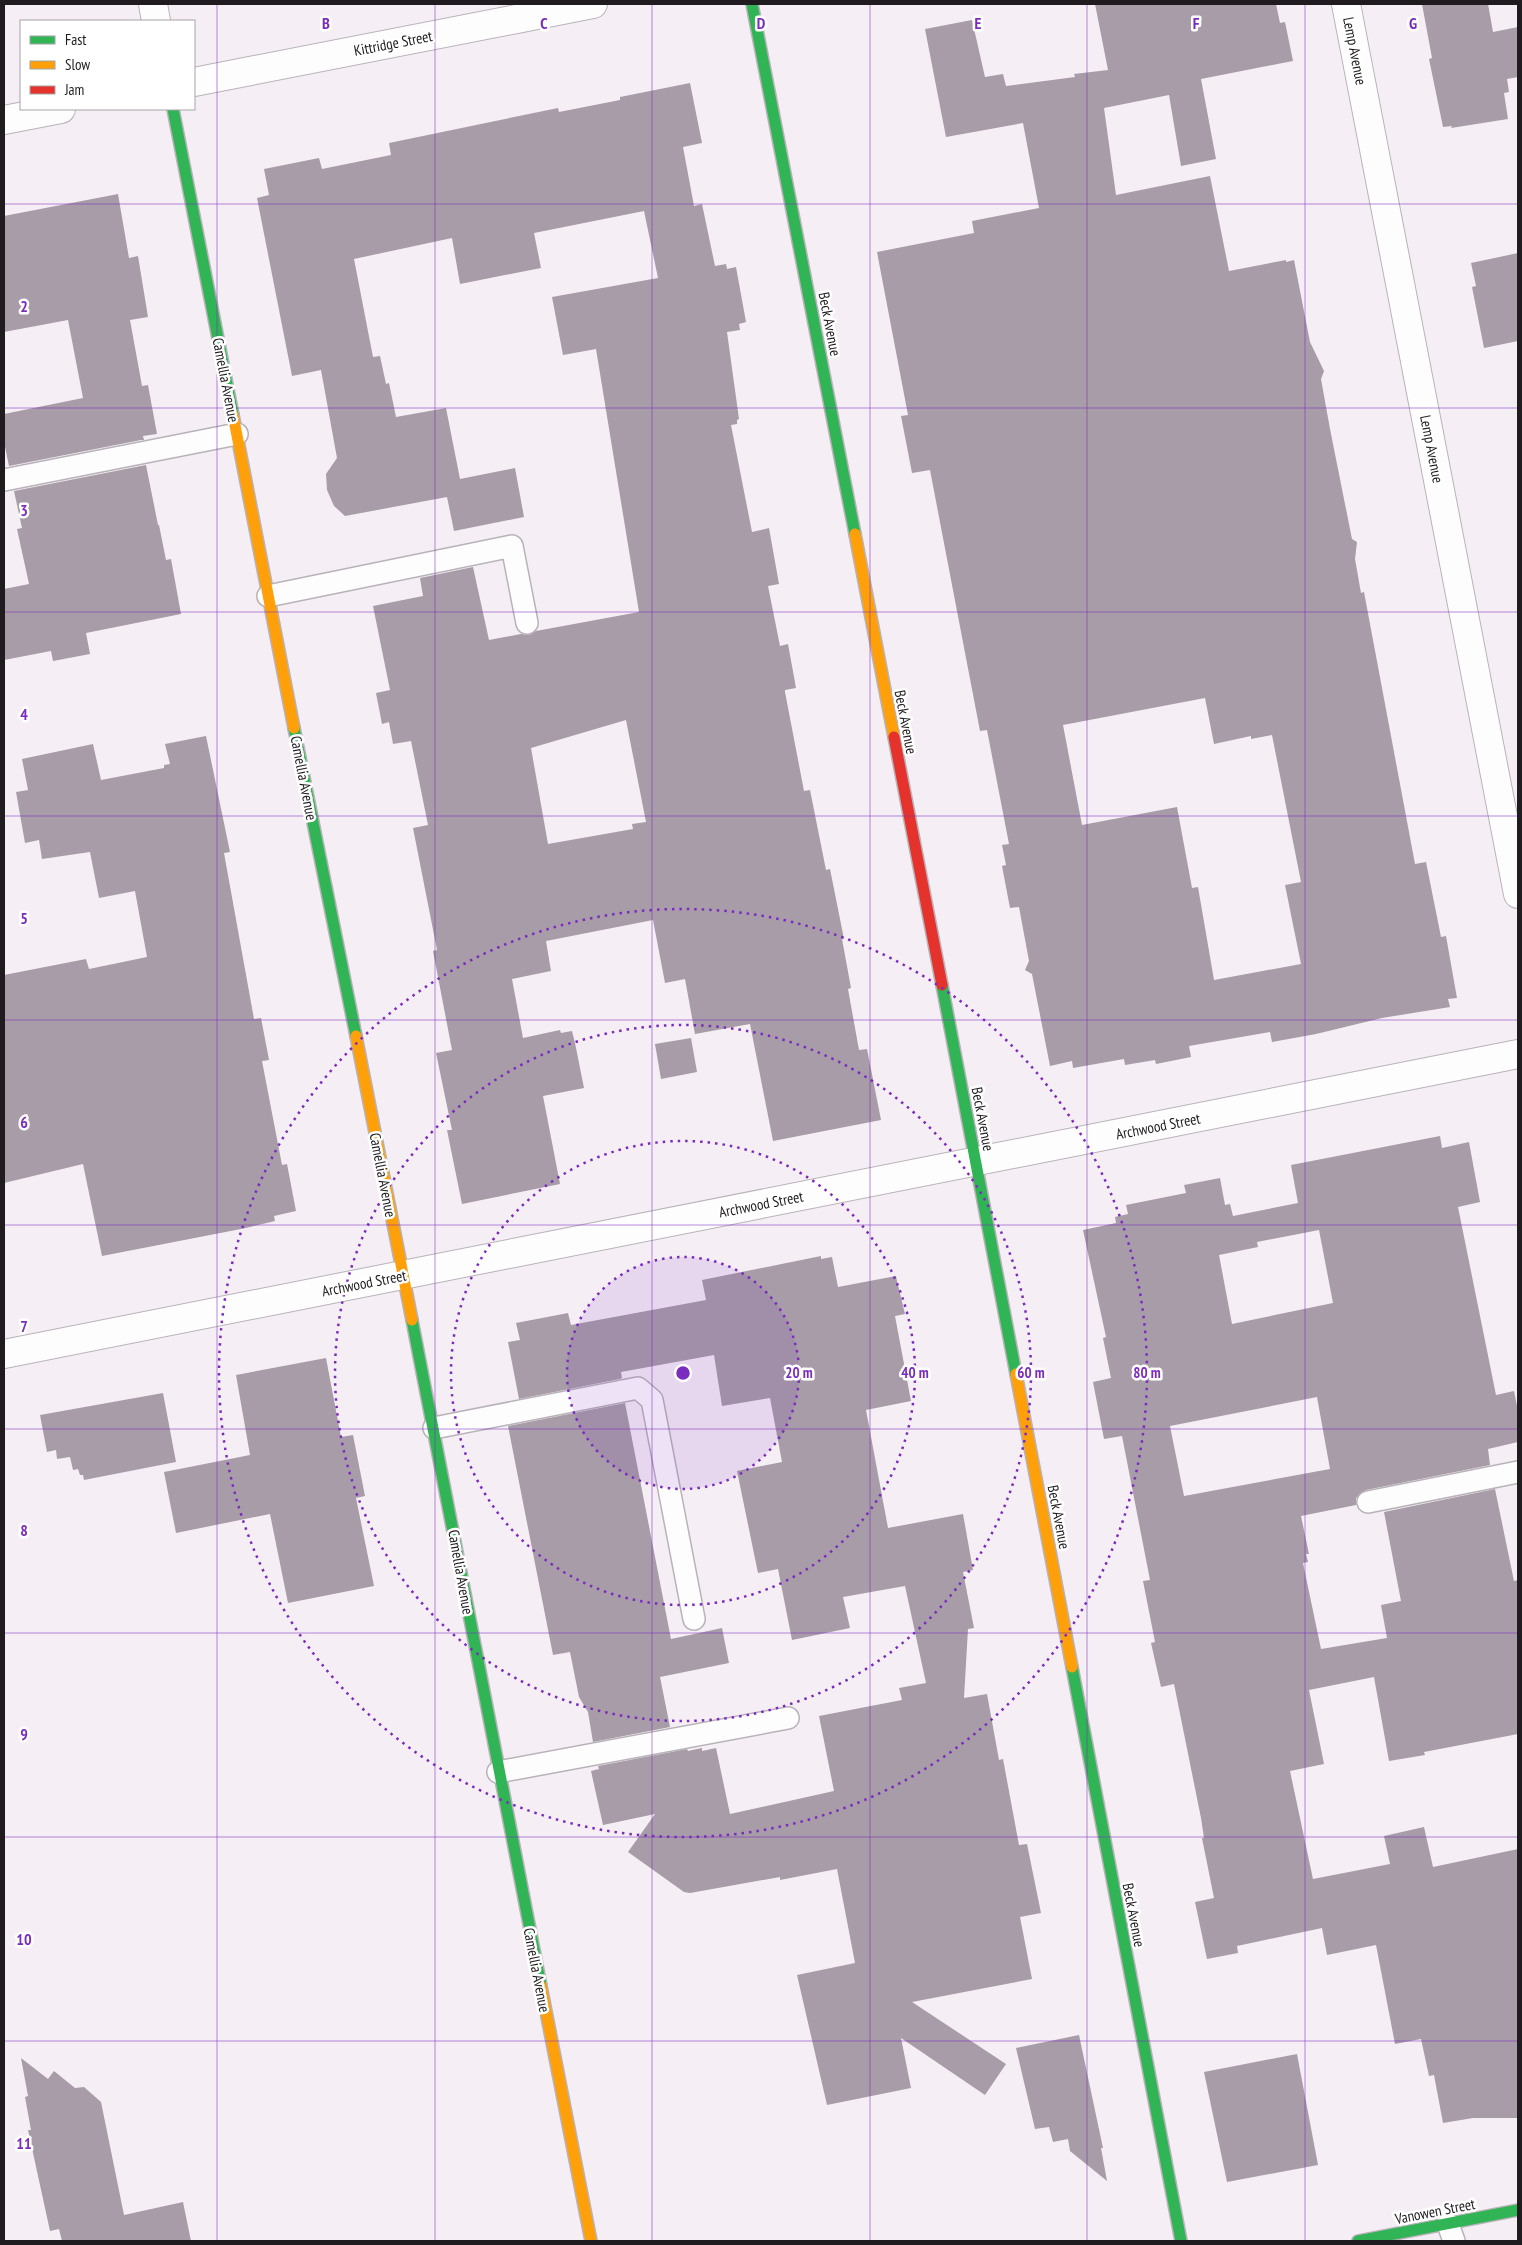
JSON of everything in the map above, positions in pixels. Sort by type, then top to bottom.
[{"type":"street","points":[[153,4],[156,20]]},
{"type":"street","name":"Kittridge Street","points":[[195,82],[593,4]]},
{"type":"street","name":"Beck Avenue","points":[[752,4],[976,1162],[1181,2241]]},
{"type":"street","name":"Lemp Avenue","points":[[1346,4],[1518,894]]},
{"type":"street","points":[[4,120],[55,110]]},
{"type":"street","name":"Camellia Avenue","points":[[173,110],[434,1428],[498,1772],[591,2241]]},
{"type":"street","name":"Archwood Street","points":[[4,1354],[1518,1054]]},
{"type":"street","name":"Vanowen Street","points":[[1358,2241],[1451,2233],[1518,2210]]},
{"type":"lane","points":[[4,480],[237,434]]},
{"type":"lane","points":[[268,596],[512,546],[527,623]]},
{"type":"lane","points":[[434,1428],[638,1388],[652,1400],[694,1619]]},
{"type":"lane","points":[[1368,1502],[1518,1472]]},
{"type":"lane","points":[[498,1772],[788,1718]]},
{"type":"building","points":[[1095,4],[1276,4],[1280,23],[1285,22],[1293,61],[1201,79],[1216,159],[1181,166],[1169,95],[1104,108],[1116,195],[1210,176],[1229,271],[1294,260],[1310,342],[1324,371],[1321,379],[1330,429],[1352,539],[1357,542],[1355,559],[1361,593],[1364,592],[1415,864],[1426,862],[1441,937],[1446,936],[1457,998],[1448,999],[1450,1007],[1382,1018],[1316,1034],[1272,1042],[1270,1032],[1189,1046],[1191,1057],[1156,1064],[1155,1060],[1125,1065],[1124,1059],[1073,1068],[1072,1061],[1050,1066],[1032,974],[1025,970],[1029,961],[1019,907],[1010,908],[1002,866],[1006,865],[1002,845],[1009,844],[987,730],[980,731],[930,470],[912,473],[901,416],[908,415],[877,252],[974,233],[972,221],[1039,208],[1023,123],[946,137],[925,29],[972,20],[985,77],[1003,74],[1006,86],[1075,77],[1074,74],[1108,70]],"holes":[[[1205,698],[1214,744],[1251,736],[1251,739],[1272,735],[1301,882],[1285,885],[1301,964],[1214,980],[1198,887],[1192,888],[1177,807],[1082,825],[1063,725]]]},
{"type":"building","points":[[1422,4],[1488,4],[1493,32],[1518,27],[1518,77],[1507,79],[1509,92],[1504,93],[1508,119],[1451,128],[1452,126],[1443,127],[1429,59],[1432,58]]},
{"type":"building","points":[[690,83],[702,143],[683,147],[694,206],[702,204],[715,266],[726,264],[727,269],[736,267],[746,322],[739,324],[740,330],[727,332],[739,419],[737,424],[731,425],[752,532],[769,528],[779,584],[768,586],[780,646],[788,644],[796,688],[785,690],[785,692],[804,791],[810,790],[826,870],[830,869],[844,939],[842,939],[851,988],[848,989],[859,1050],[867,1049],[881,1120],[773,1141],[750,1024],[695,1034],[685,979],[665,983],[653,920],[546,941],[551,971],[512,979],[523,1038],[560,1030],[561,1033],[572,1031],[575,1043],[584,1088],[543,1096],[560,1184],[462,1204],[447,1130],[452,1130],[436,1053],[452,1050],[433,951],[437,950],[413,828],[428,825],[411,741],[393,744],[389,722],[382,724],[376,693],[390,690],[373,606],[423,596],[420,578],[473,567],[489,640],[521,634],[529,635],[536,631],[639,612],[596,349],[563,355],[552,297],[658,278],[644,211],[534,233],[541,268],[460,284],[452,238],[354,259],[373,357],[380,356],[386,384],[389,383],[396,417],[446,408],[460,479],[515,468],[524,517],[454,531],[447,497],[345,516],[334,506],[327,490],[326,474],[337,458],[321,370],[292,376],[257,198],[269,195],[264,169],[319,158],[322,169],[391,155],[389,143],[558,108],[559,112],[620,100],[620,97]],"holes":[[[626,720],[646,822],[632,824],[633,829],[548,844],[531,748]]]},
{"type":"building","points":[[118,194],[129,258],[138,256],[148,317],[130,320],[142,386],[148,385],[157,434],[143,436],[144,440],[9,466],[4,442],[4,414],[83,398],[68,320],[4,332],[4,216]]},
{"type":"building","points":[[1518,253],[1518,341],[1484,348],[1472,287],[1476,286],[1471,263]]},
{"type":"building","points":[[146,465],[166,560],[171,559],[181,614],[86,633],[90,654],[53,661],[51,651],[4,660],[4,589],[29,584],[17,529],[22,528],[14,491]]},
{"type":"building","points":[[206,736],[230,852],[224,853],[254,1019],[261,1018],[269,1060],[262,1061],[282,1165],[287,1164],[296,1211],[274,1216],[275,1221],[246,1228],[102,1256],[83,1164],[4,1183],[4,975],[86,959],[89,969],[147,957],[135,891],[99,898],[90,852],[42,859],[39,840],[25,843],[16,792],[28,790],[22,759],[93,744],[101,780],[164,768],[164,765],[170,764],[165,744]]},
{"type":"building","points":[[691,1038],[697,1072],[661,1079],[655,1044]]},
{"type":"building","points":[[1440,1136],[1442,1148],[1469,1142],[1480,1202],[1458,1207],[1496,1395],[1514,1391],[1518,1411],[1518,1442],[1488,1449],[1490,1465],[1366,1490],[1356,1498],[1356,1505],[1301,1516],[1309,1554],[1306,1554],[1308,1562],[1303,1563],[1321,1649],[1387,1638],[1381,1605],[1401,1601],[1384,1512],[1495,1489],[1514,1581],[1518,1580],[1518,1734],[1424,1752],[1425,1755],[1389,1761],[1374,1677],[1309,1690],[1324,1764],[1290,1771],[1313,1879],[1390,1864],[1384,1836],[1424,1827],[1433,1867],[1518,1849],[1518,2118],[1473,2118],[1443,2123],[1434,2075],[1429,2076],[1421,2039],[1395,2044],[1376,1945],[1327,1955],[1322,1928],[1237,1946],[1238,1953],[1207,1959],[1195,1902],[1214,1898],[1202,1838],[1204,1838],[1201,1818],[1174,1684],[1161,1687],[1151,1643],[1155,1642],[1143,1581],[1150,1580],[1122,1436],[1104,1439],[1093,1382],[1111,1378],[1103,1338],[1106,1337],[1083,1230],[1116,1223],[1115,1217],[1128,1214],[1126,1205],[1186,1193],[1184,1185],[1220,1178],[1225,1205],[1230,1204],[1233,1216],[1298,1203],[1291,1165]],"holes":[[[1319,1230],[1333,1303],[1232,1324],[1219,1255],[1258,1247],[1257,1242]],[[1317,1397],[1330,1469],[1184,1496],[1170,1426]]]},
{"type":"building","points":[[821,1256],[821,1259],[832,1257],[838,1287],[896,1276],[905,1314],[895,1316],[911,1401],[866,1410],[888,1528],[963,1514],[973,1570],[963,1572],[974,1628],[968,1629],[964,1698],[987,1694],[999,1760],[1003,1759],[1019,1845],[1027,1844],[1041,1913],[1020,1917],[1032,1979],[912,2002],[1006,2064],[985,2095],[901,2038],[911,2088],[827,2105],[797,1975],[855,1963],[837,1869],[780,1880],[780,1877],[690,1893],[684,1892],[628,1852],[655,1814],[603,1825],[591,1771],[599,1769],[598,1766],[687,1749],[688,1751],[702,1748],[702,1751],[716,1748],[730,1814],[834,1791],[819,1716],[902,1700],[899,1688],[926,1683],[905,1586],[843,1597],[850,1628],[792,1640],[778,1569],[758,1573],[737,1471],[782,1462],[770,1398],[722,1406],[714,1355],[621,1372],[622,1378],[620,1379],[519,1399],[508,1342],[520,1340],[516,1323],[568,1313],[571,1325],[706,1300],[702,1280]]},
{"type":"building","points":[[326,1358],[341,1437],[353,1435],[365,1496],[356,1498],[374,1586],[288,1603],[270,1514],[176,1533],[164,1472],[250,1455],[236,1375]]},
{"type":"building","points":[[163,1393],[176,1462],[84,1480],[83,1475],[80,1475],[78,1469],[73,1470],[70,1457],[57,1459],[56,1450],[47,1452],[40,1415]]},
{"type":"building","points":[[625,1403],[671,1639],[722,1628],[729,1663],[660,1677],[670,1727],[593,1742],[588,1712],[579,1697],[570,1652],[553,1655],[508,1426]]},
{"type":"building","points":[[1079,2035],[1103,2148],[1101,2148],[1107,2181],[1070,2151],[1068,2139],[1053,2142],[1049,2127],[1035,2129],[1016,2048]]},
{"type":"building","points":[[1297,2054],[1318,2165],[1227,2182],[1204,2072]]},
{"type":"building","points":[[21,2058],[48,2079],[54,2071],[75,2088],[84,2087],[101,2102],[124,2215],[183,2202],[191,2241],[62,2241],[59,2229],[50,2231],[28,2130],[31,2130],[25,2097],[28,2096]]},
{"type":"traffic: fast","points":[[752,4],[855,534]]},
{"type":"traffic: fast","points":[[173,110],[233,415]]},
{"type":"traffic: fast","points":[[294,728],[356,1036]]},
{"type":"traffic: fast","points":[[942,985],[1016,1374]]},
{"type":"traffic: fast","points":[[412,1320],[541,1986]]},
{"type":"traffic: fast","points":[[1072,1667],[1181,2241]]},
{"type":"traffic: fast","points":[[1358,2241],[1518,2210]]},
{"type":"traffic: slow","points":[[233,415],[294,728]]},
{"type":"traffic: slow","points":[[855,534],[894,737]]},
{"type":"traffic: slow","points":[[356,1036],[412,1320]]},
{"type":"traffic: slow","points":[[1016,1374],[1072,1667]]},
{"type":"traffic: slow","points":[[541,1986],[591,2241]]},
{"type":"traffic: jam","points":[[894,737],[942,985]]}]
